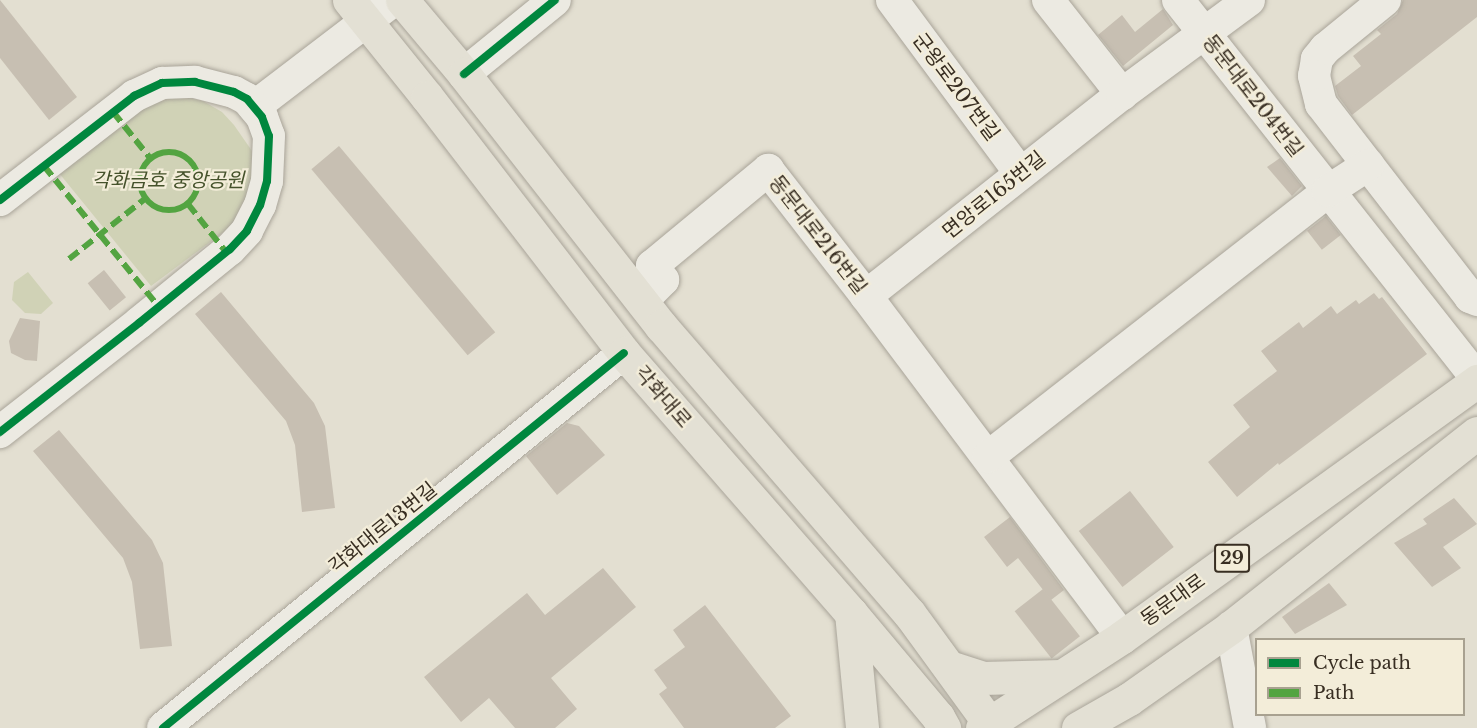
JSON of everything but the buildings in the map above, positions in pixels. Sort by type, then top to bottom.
[{"type":"main road","points":[[402,0],[464,74],[642,302],[909,613],[949,667],[988,726]]},
{"type":"main road","name":"각화대로","points":[[357,11],[624,353],[850,613],[938,717],[944,728]]},
{"type":"main road","name":"동문대로","points":[[988,726],[1122,636],[1477,380]]},
{"type":"main road","points":[[1078,728],[1129,699],[1231,627],[1477,433]]},
{"type":"main road","points":[[850,613],[861,728]]},
{"type":"main road","points":[[949,667],[982,678],[1061,676]]},
{"type":"main road","points":[[1107,728],[1129,699]]},
{"type":"street","points":[[254,107],[357,11],[394,0]]},
{"type":"street","points":[[464,74],[555,0]]},
{"type":"street","name":"군왕로207번길","points":[[892,0],[1020,173]]},
{"type":"street","points":[[1048,0],[1122,94]]},
{"type":"street","name":"동문대로204번길","points":[[1178,0],[1477,380]]},
{"type":"street","name":"면앙로165번길","points":[[867,297],[1020,173],[1249,0]]},
{"type":"street","points":[[1366,0],[1308,44],[1299,59],[1301,74],[1470,297],[1477,300]]},
{"type":"street","points":[[1322,104],[1314,76],[1317,59],[1325,49],[1385,0]]},
{"type":"street","points":[[0,200],[134,96],[152,86],[178,81],[220,87],[247,99],[262,117],[269,136],[267,181],[260,205],[247,231],[230,249],[146,318],[0,432]]},
{"type":"street","points":[[988,457],[1328,191],[1368,165]]},
{"type":"street","name":"동문대로216번길","points":[[642,302],[663,280],[652,266],[768,170],[867,297],[1122,636]]},
{"type":"street","name":"각화대로13번길","points":[[162,728],[624,353]]},
{"type":"street","points":[[1231,627],[1250,728]]},
{"type":"green space","name":"각화금호 중앙공원","points":[[181,96],[203,101],[222,112],[234,125],[252,151],[256,184],[237,222],[151,286],[59,173],[135,112],[162,100]]},
{"type":"green space","points":[[28,272],[53,303],[41,314],[25,313],[12,300],[14,282]]},
{"type":"marked path","points":[[113,112],[150,158]]},
{"type":"marked path","points":[[163,152],[175,152],[190,160],[198,175],[198,181],[198,187],[190,202],[175,210],[163,210],[148,202],[140,187],[140,175],[148,160],[163,152]]},
{"type":"marked path","points":[[44,166],[159,307]]},
{"type":"marked path","points":[[69,259],[146,198]]},
{"type":"marked path","points":[[188,204],[226,252]]},
{"type":"cycle path","points":[[464,74],[555,0]]},
{"type":"cycle path","points":[[0,200],[134,96],[162,83],[195,82],[234,92],[247,99],[262,117],[269,136],[267,181],[260,205],[247,231],[230,249],[0,432]]},
{"type":"cycle path","points":[[163,728],[624,353]]}]
